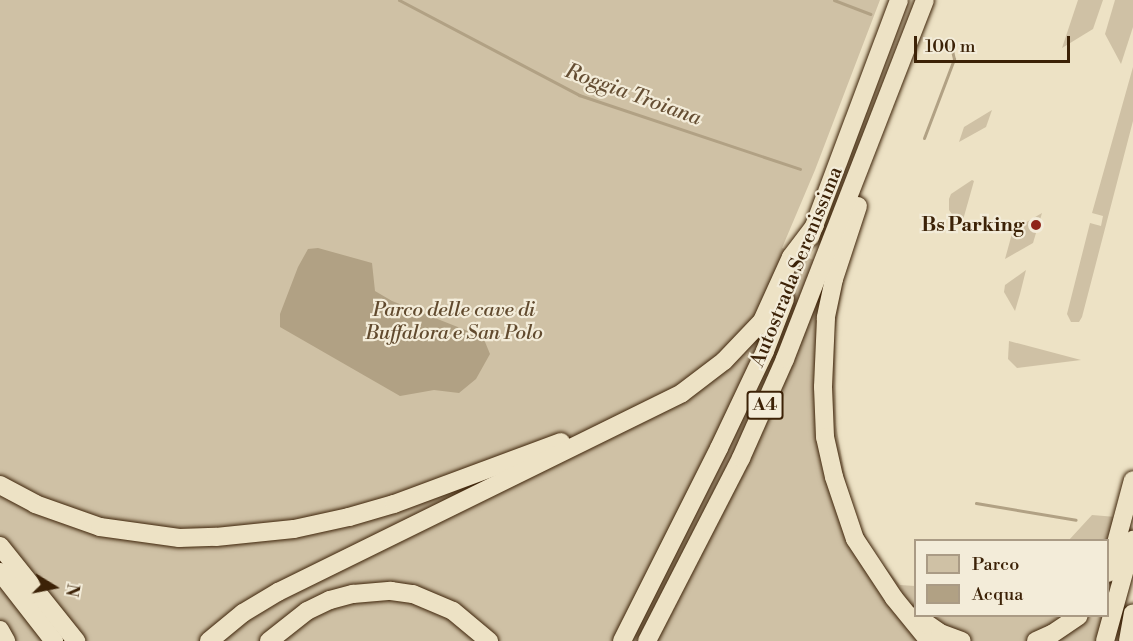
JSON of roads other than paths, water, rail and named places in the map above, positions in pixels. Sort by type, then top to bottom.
[{"type":"highway","name":"Autostrada Serenissima","points":[[622,641],[760,362],[815,225],[899,0]]},
{"type":"highway","name":"Autostrada Serenissima","points":[[647,641],[746,448],[785,359],[865,160],[925,0]]},
{"type":"highway","points":[[865,160],[861,200],[834,279],[826,318],[823,352],[823,409],[827,447],[843,509],[855,539],[894,598],[929,641]]},
{"type":"highway","points":[[209,641],[243,613],[278,592],[682,393],[742,344],[762,321],[791,258],[815,225]]},
{"type":"highway","points":[[0,485],[35,504],[100,527],[179,538],[256,534],[294,530],[383,507],[576,436],[609,428]]},
{"type":"highway","points":[[1109,566],[1133,480]]},
{"type":"highway","points":[[1105,641],[1133,540]]},
{"type":"highway","points":[[0,546],[76,641]]},
{"type":"highway","points":[[0,572],[54,641]]},
{"type":"highway","points":[[269,641],[300,615],[330,600],[382,591],[413,594],[435,602],[466,620],[489,641]]},
{"type":"highway","points":[[894,598],[914,614]]},
{"type":"highway","points":[[1128,641],[1133,613]]},
{"type":"highway","points":[[918,617],[932,628],[962,641]]},
{"type":"highway","points":[[1036,641],[1052,634],[1076,617]]},
{"type":"highway","points":[[0,630],[6,641]]},
{"type":"water","points":[[318,248],[372,263],[375,291],[392,301],[483,337],[490,354],[476,379],[459,393],[434,390],[400,396],[280,327],[280,314],[298,267],[308,249]]},
{"type":"waterway","name":"Roggia Troiana","points":[[399,0],[579,95],[800,169]]},
{"type":"waterway","points":[[834,0],[870,14]]},
{"type":"waterway","points":[[924,138],[954,59],[952,50],[944,43]]},
{"type":"waterway","points":[[976,503],[1076,520]]},
{"type":"place","name":"Bs Parking","points":[[1036,225]]},
{"type":"park label","name":"Parco delle cave di Buffalora e San Polo","points":[[454,322]]}]
